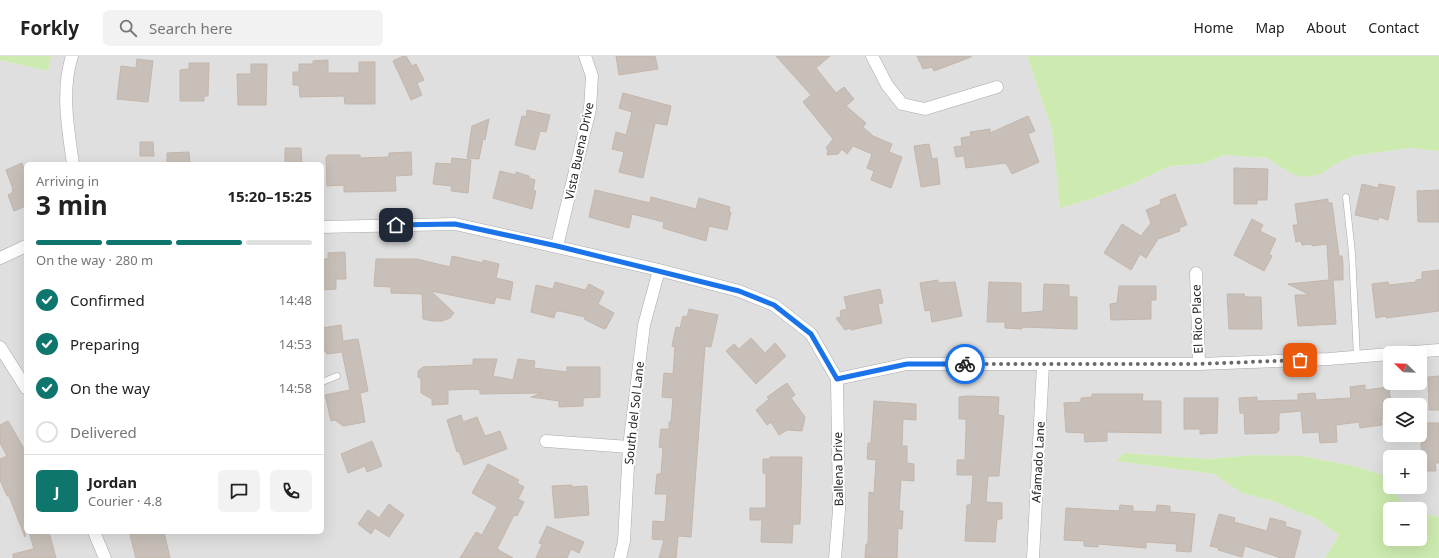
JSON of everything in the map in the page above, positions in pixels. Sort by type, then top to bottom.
[{"type":"street","points":[[72,56],[67,72],[67,118],[73,162]]},
{"type":"street","name":"Vista Buena Drive","points":[[557,246],[590,109],[592,76],[585,56]]},
{"type":"street","points":[[872,56],[887,85],[902,104],[926,109],[997,87]]},
{"type":"street","points":[[324,227],[455,224],[659,270],[739,291],[774,305],[811,334],[837,379],[907,364],[1199,364],[1383,355]]},
{"type":"street","points":[[0,258],[24,247]]},
{"type":"street","name":"South del Sol Lane","points":[[620,558],[624,541],[629,447],[644,325],[659,270]]},
{"type":"street","name":"El Rico Place","points":[[1196,273],[1199,364]]},
{"type":"street","points":[[0,347],[24,385]]},
{"type":"street","points":[[1427,351],[1439,350]]},
{"type":"street","name":"Afamado Lane","points":[[1033,558],[1043,365]]},
{"type":"street","name":"Ballena Drive","points":[[835,558],[838,510],[837,379]]},
{"type":"street","points":[[546,441],[629,447]]},
{"type":"street","points":[[95,534],[105,558]]},
{"type":"lane","points":[[1346,197],[1352,253],[1357,357]]},
{"type":"lane","points":[[324,381],[337,376]]},
{"type":"shaded area","points":[[51,56],[1027,56],[1052,130],[1060,208],[1091,199],[1132,184],[1170,166],[1202,164],[1224,155],[1267,158],[1292,174],[1321,174],[1335,164],[1353,156],[1410,148],[1439,151],[1439,517],[1427,514],[1427,502],[1402,502],[1396,494],[1427,494],[1427,450],[1383,450],[1383,475],[1354,466],[1302,456],[1254,455],[1210,459],[1124,453],[1117,461],[1214,474],[1242,493],[1270,500],[1317,519],[1339,535],[1325,558],[0,558],[0,60],[48,71]]},
{"type":"green space","points":[[0,56],[51,56],[48,71],[0,60]]},
{"type":"green space","points":[[1027,56],[1439,56],[1439,151],[1410,148],[1353,156],[1335,164],[1321,174],[1305,177],[1292,174],[1267,158],[1224,155],[1202,164],[1170,166],[1132,184],[1091,199],[1060,208],[1052,130]]},
{"type":"green space","points":[[1124,453],[1210,459],[1254,455],[1302,456],[1354,466],[1383,475],[1383,494],[1396,494],[1403,502],[1383,502],[1383,546],[1427,546],[1427,514],[1439,517],[1439,558],[1325,558],[1339,535],[1317,519],[1270,500],[1242,493],[1214,474],[1116,461]]},
{"type":"building","points":[[406,56],[412,66],[416,64],[424,80],[417,83],[422,95],[411,100],[393,61]]},
{"type":"building","points":[[616,56],[655,56],[658,69],[619,75]]},
{"type":"building","points":[[776,56],[830,56],[816,68],[836,93],[844,87],[854,99],[846,106],[866,123],[863,127],[873,136],[892,144],[889,152],[902,157],[891,188],[871,180],[874,171],[867,168],[872,154],[853,146],[847,154],[842,149],[838,154],[827,155],[828,150],[826,148],[833,139],[803,102],[811,95]]},
{"type":"building","points":[[917,56],[971,57],[934,71],[932,67],[923,69]]},
{"type":"building","points":[[137,59],[153,61],[148,102],[117,99],[121,66],[136,68]]},
{"type":"building","points":[[328,60],[328,73],[359,73],[359,62],[375,62],[375,104],[345,104],[344,96],[300,97],[299,85],[293,85],[293,72],[299,72],[299,64],[313,64],[313,61]]},
{"type":"building","points":[[189,63],[209,63],[208,96],[204,96],[204,101],[180,101],[180,70],[189,69]]},
{"type":"building","points":[[251,64],[267,64],[266,105],[238,105],[237,74],[251,74]]},
{"type":"building","points":[[623,93],[671,106],[667,125],[655,123],[643,178],[619,172],[624,152],[612,149],[616,132],[626,135],[632,112],[619,108]]},
{"type":"building","points":[[527,110],[550,115],[546,132],[540,131],[535,150],[515,145],[522,116],[526,117]]},
{"type":"building","points":[[1028,116],[1035,131],[1028,134],[1039,162],[1012,174],[1006,163],[966,168],[964,156],[956,157],[954,147],[962,146],[961,138],[971,136],[970,132],[990,129],[990,133]]},
{"type":"building","points":[[489,119],[485,140],[483,139],[479,159],[467,158],[472,126]]},
{"type":"building","points":[[140,142],[153,142],[154,156],[140,156]]},
{"type":"building","points":[[929,144],[932,159],[937,158],[940,184],[921,187],[914,146]]},
{"type":"building","points":[[285,148],[301,148],[302,162],[285,162]]},
{"type":"building","points":[[189,152],[190,162],[167,162],[167,153]]},
{"type":"building","points":[[411,152],[412,175],[395,176],[396,191],[344,192],[344,185],[327,186],[326,158],[328,155],[360,155],[360,158],[389,157],[389,153]]},
{"type":"building","points":[[452,158],[471,160],[468,193],[451,191],[452,186],[433,184],[436,163],[451,164]]},
{"type":"building","points":[[22,163],[24,168],[24,207],[14,211],[8,195],[13,192],[13,189],[6,170]]},
{"type":"building","points":[[1234,168],[1268,169],[1267,200],[1257,200],[1257,204],[1234,204]]},
{"type":"building","points":[[500,171],[516,175],[516,172],[529,176],[529,178],[535,180],[533,190],[536,191],[532,209],[493,198]]},
{"type":"building","points":[[1362,184],[1378,188],[1379,184],[1395,187],[1388,220],[1379,217],[1378,220],[1355,215]]},
{"type":"building","points":[[595,190],[650,203],[651,197],[696,209],[699,198],[730,207],[729,212],[731,212],[727,230],[709,226],[706,241],[663,228],[664,222],[632,214],[629,228],[589,217]]},
{"type":"building","points":[[1439,190],[1439,222],[1418,222],[1417,191]]},
{"type":"building","points":[[1175,194],[1187,225],[1179,228],[1180,231],[1158,239],[1146,258],[1140,254],[1131,270],[1104,253],[1122,224],[1141,236],[1151,223],[1146,210],[1161,204],[1160,200]]},
{"type":"building","points":[[1328,199],[1328,203],[1332,203],[1339,256],[1342,256],[1343,264],[1343,280],[1333,280],[1336,324],[1298,326],[1295,295],[1310,295],[1288,284],[1329,280],[1327,244],[1312,246],[1312,244],[1302,245],[1301,241],[1296,242],[1293,225],[1298,225],[1295,204]]},
{"type":"building","points":[[1252,219],[1263,225],[1260,231],[1276,239],[1269,254],[1272,256],[1264,271],[1234,255]]},
{"type":"building","points":[[345,252],[346,279],[336,279],[336,289],[324,290],[324,259],[328,259],[328,253]]},
{"type":"building","points":[[452,256],[483,263],[483,260],[499,264],[496,278],[513,282],[510,300],[496,297],[494,304],[431,291],[454,313],[450,318],[442,321],[432,321],[423,319],[422,294],[391,293],[391,287],[374,286],[376,259],[417,259],[450,267]]},
{"type":"building","points":[[1439,270],[1439,311],[1376,318],[1372,284],[1388,282],[1389,285],[1416,282],[1416,280],[1422,279],[1422,272]]},
{"type":"building","points":[[938,280],[938,283],[955,282],[962,316],[932,322],[930,310],[925,311],[920,283]]},
{"type":"building","points":[[555,282],[585,290],[589,284],[604,292],[598,304],[614,313],[606,328],[604,329],[584,319],[585,317],[559,311],[556,311],[554,318],[531,312],[536,285],[553,289]]},
{"type":"building","points":[[989,282],[1021,283],[1021,313],[1043,311],[1044,284],[1069,285],[1069,297],[1077,297],[1077,329],[1022,327],[1022,329],[1005,328],[1005,322],[987,322]]},
{"type":"building","points":[[1119,286],[1156,286],[1156,300],[1151,300],[1151,319],[1111,320],[1110,304],[1117,303]]},
{"type":"building","points":[[880,289],[883,303],[878,304],[882,323],[845,330],[836,318],[841,317],[840,311],[847,309],[844,297]]},
{"type":"building","points":[[1227,294],[1244,294],[1245,297],[1261,297],[1262,329],[1229,329]]},
{"type":"building","points":[[689,309],[718,315],[711,347],[705,346],[691,537],[678,536],[676,558],[659,558],[664,540],[652,539],[653,521],[665,522],[667,494],[655,494],[657,474],[661,474],[663,448],[659,447],[661,429],[669,429],[669,422],[671,422],[673,398],[662,397],[664,373],[673,374],[675,347],[672,346],[676,327],[680,328],[683,316],[687,317]]},
{"type":"building","points":[[341,325],[343,341],[358,339],[368,391],[360,393],[365,422],[343,426],[335,420],[331,421],[325,395],[350,390],[342,352],[327,354],[326,351],[324,352],[324,328]]},
{"type":"building","points":[[751,338],[765,353],[775,343],[786,356],[756,384],[726,351],[734,344],[739,349]]},
{"type":"building","points":[[473,359],[497,359],[493,376],[513,380],[518,359],[535,361],[534,368],[567,372],[567,367],[600,367],[600,397],[583,398],[583,406],[559,407],[559,401],[531,397],[542,393],[480,394],[480,390],[473,389],[448,390],[448,404],[432,405],[432,399],[421,393],[421,379],[418,377],[418,371],[423,367],[473,365]]},
{"type":"building","points":[[1439,376],[1439,410],[1429,410],[1428,377]]},
{"type":"building","points":[[787,383],[795,395],[791,398],[805,417],[802,431],[787,430],[779,435],[771,422],[767,425],[756,410],[769,399],[767,397]]},
{"type":"building","points":[[1365,385],[1365,390],[1383,388],[1383,390],[1389,390],[1390,398],[1383,398],[1383,419],[1381,419],[1382,425],[1360,428],[1359,422],[1336,425],[1337,442],[1320,443],[1319,432],[1303,433],[1301,411],[1279,413],[1279,431],[1277,431],[1277,433],[1245,434],[1244,413],[1240,413],[1239,398],[1257,397],[1257,401],[1298,400],[1298,394],[1315,393],[1316,400],[1351,398],[1350,387]]},
{"type":"building","points":[[1092,394],[1143,394],[1142,401],[1161,401],[1161,433],[1107,432],[1107,441],[1085,442],[1084,433],[1066,432],[1064,403],[1081,402],[1081,398],[1092,397]]},
{"type":"building","points":[[959,397],[999,397],[998,415],[1004,416],[999,476],[988,476],[986,502],[1002,503],[1002,519],[997,519],[995,542],[965,541],[967,505],[971,505],[973,475],[957,475],[957,460],[965,460],[966,419],[959,419]]},
{"type":"building","points":[[1184,398],[1218,398],[1217,433],[1200,434],[1200,429],[1184,429]]},
{"type":"building","points":[[874,401],[916,404],[916,420],[903,419],[902,446],[907,446],[907,463],[914,464],[914,481],[901,480],[899,511],[903,511],[902,529],[898,528],[897,558],[865,558],[866,544],[868,544],[869,492],[874,493],[876,460],[867,459],[868,443],[871,443]]},
{"type":"building","points":[[461,415],[463,422],[477,417],[485,436],[500,431],[507,449],[464,465],[459,451],[457,452],[447,420]]},
{"type":"building","points":[[8,421],[24,449],[25,537],[9,496],[7,496],[0,480],[0,459],[7,456],[0,443],[0,425]]},
{"type":"building","points":[[1427,423],[1439,423],[1439,463],[1435,463],[1436,471],[1427,471],[1427,450],[1421,450],[1421,443],[1427,442]]},
{"type":"building","points":[[372,441],[382,466],[367,472],[365,466],[348,473],[341,454]]},
{"type":"building","points":[[770,457],[802,457],[800,524],[793,524],[792,543],[761,542],[762,520],[750,520],[750,508],[766,508],[766,474],[763,473],[763,459],[770,459]]},
{"type":"building","points":[[488,464],[519,480],[517,483],[524,487],[518,499],[524,502],[517,516],[514,515],[497,549],[513,558],[460,558],[476,532],[482,535],[497,507],[472,493]]},
{"type":"building","points":[[572,485],[572,487],[587,486],[589,515],[555,518],[552,486]]},
{"type":"building","points":[[389,504],[404,515],[389,537],[375,528],[371,534],[358,524],[368,510],[379,518]]},
{"type":"building","points":[[1120,505],[1133,506],[1133,511],[1156,512],[1157,505],[1170,506],[1170,512],[1195,514],[1191,552],[1176,551],[1177,544],[1146,542],[1146,548],[1098,544],[1098,547],[1084,546],[1084,541],[1064,540],[1066,508],[1119,511]]},
{"type":"building","points":[[1219,514],[1235,518],[1234,522],[1267,531],[1270,518],[1286,522],[1285,526],[1301,531],[1294,558],[1281,558],[1245,546],[1242,557],[1210,546]]},
{"type":"building","points":[[547,526],[584,542],[579,553],[571,549],[567,558],[536,558],[542,544],[539,543]]},
{"type":"building","points":[[30,534],[50,534],[56,558],[13,558],[13,554],[34,549]]},
{"type":"building","points":[[164,534],[170,558],[136,558],[130,535]]},
{"type":"way so far","points":[[965,364],[1199,364],[1300,360]]},
{"type":"route","points":[[396,225],[455,224],[659,270],[739,291],[774,305],[811,334],[837,379],[907,364],[965,364]]}]
